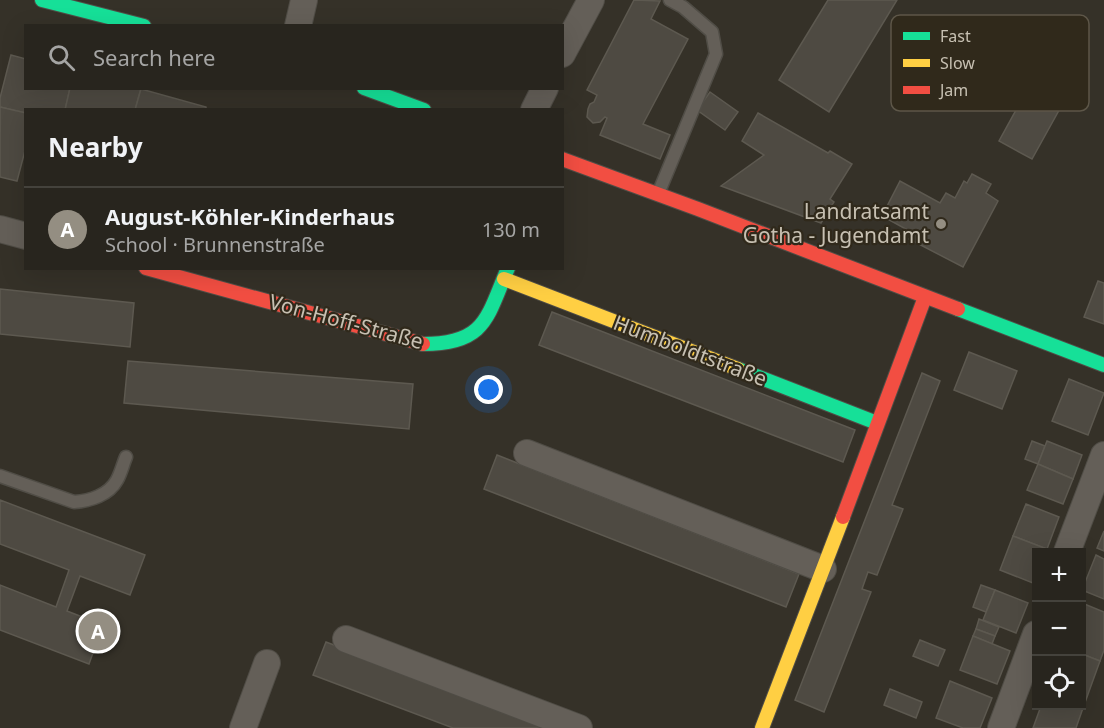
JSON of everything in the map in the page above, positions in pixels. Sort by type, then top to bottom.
[{"type":"street","points":[[42,0],[131,15]]},
{"type":"street","points":[[298,24],[304,0]]},
{"type":"street","points":[[564,50],[591,0]]},
{"type":"street","points":[[369,90],[418,108]]},
{"type":"street","points":[[535,108],[544,90]]},
{"type":"street","points":[[564,160],[1104,365]]},
{"type":"street","points":[[0,229],[24,235]]},
{"type":"street","name":"Von-Hoff-Straße","points":[[153,270],[421,344],[436,345],[469,335],[478,328],[487,318],[506,274]]},
{"type":"street","name":"Humboldtstraße","points":[[506,274],[877,423]]},
{"type":"street","points":[[762,728],[925,297]]},
{"type":"street","points":[[527,453],[823,569]]},
{"type":"street","points":[[1069,548],[1104,455]]},
{"type":"street","points":[[346,639],[579,728]]},
{"type":"street","points":[[1001,728],[1032,645]]},
{"type":"street","points":[[243,728],[267,663]]},
{"type":"lane","points":[[658,194],[716,54],[712,32],[683,7],[670,0]]},
{"type":"lane","points":[[0,476],[74,502],[84,501],[104,494],[117,481],[126,456]]},
{"type":"building","points":[[634,0],[660,1],[651,19],[688,39],[643,124],[670,135],[660,159],[600,135],[607,118],[593,123],[587,117],[590,104],[594,102],[597,95],[587,90]]},
{"type":"building","points":[[828,0],[897,0],[829,112],[779,80]]},
{"type":"building","points":[[11,55],[24,58],[24,90],[70,90],[65,108],[24,108],[24,113],[0,107],[0,98]]},
{"type":"building","points":[[70,90],[140,90],[136,108],[65,108]]},
{"type":"building","points":[[141,90],[206,107],[206,108],[136,108]]},
{"type":"building","points":[[710,92],[738,112],[725,130],[697,110]]},
{"type":"building","points":[[0,107],[24,113],[24,155],[17,181],[0,177]]},
{"type":"building","points":[[1015,111],[1059,111],[1032,159],[999,141]]},
{"type":"building","points":[[758,113],[852,164],[830,199],[834,202],[821,223],[721,186],[764,155],[742,141]]},
{"type":"building","name":"Landratsamt Gotha - Jugendamt","points":[[972,174],[991,184],[986,193],[998,201],[963,267],[909,239],[913,233],[882,216],[900,181],[940,203],[946,193],[955,198],[964,181],[967,183]]},
{"type":"building","points":[[1098,281],[1104,283],[1104,324],[1084,317]]},
{"type":"building","points":[[0,289],[134,303],[130,347],[0,334]]},
{"type":"building","points":[[552,312],[855,430],[843,462],[539,345]]},
{"type":"building","points":[[969,352],[1017,371],[1002,409],[954,390]]},
{"type":"building","points":[[128,361],[413,384],[409,429],[124,403]]},
{"type":"building","points":[[922,373],[940,381],[892,505],[903,509],[877,575],[868,572],[862,589],[871,592],[824,712],[795,700]]},
{"type":"building","points":[[1069,379],[1104,393],[1088,435],[1052,421]]},
{"type":"building","points":[[1032,441],[1045,446],[1038,464],[1025,459]]},
{"type":"building","points":[[1047,441],[1082,455],[1073,479],[1038,464]]},
{"type":"building","points":[[497,455],[799,574],[786,607],[484,489]]},
{"type":"building","points":[[1038,464],[1073,479],[1063,504],[1027,490]]},
{"type":"building","points":[[0,500],[145,555],[130,595],[80,576],[67,611],[103,625],[89,664],[0,630],[0,585],[56,607],[69,570],[0,544]]},
{"type":"building","points":[[1026,504],[1059,517],[1047,548],[1013,536]]},
{"type":"building","points":[[1104,531],[1104,551],[1097,548]]},
{"type":"building","points":[[1013,536],[1044,548],[1032,548],[1032,583],[1000,570]]},
{"type":"building","points":[[1096,555],[1104,559],[1104,599],[1086,592],[1086,580]]},
{"type":"building","points":[[981,585],[995,590],[986,612],[973,607]]},
{"type":"building","points":[[995,590],[1028,603],[1016,633],[983,620]]},
{"type":"building","points":[[1086,605],[1104,612],[1104,650],[1100,661],[1086,656]]},
{"type":"building","points":[[979,619],[999,627],[995,636],[976,629]]},
{"type":"building","points":[[976,629],[995,636],[992,644],[973,636]]},
{"type":"building","points":[[973,636],[1010,651],[997,684],[960,670]]},
{"type":"building","points":[[920,640],[945,650],[938,666],[913,656]]},
{"type":"building","points":[[326,642],[554,728],[453,728],[313,675]]},
{"type":"building","points":[[1086,656],[1100,661],[1086,700]]},
{"type":"building","points":[[950,681],[992,698],[980,728],[963,728],[936,718]]},
{"type":"building","points":[[890,689],[922,702],[916,718],[884,705]]},
{"type":"building","points":[[1040,710],[1082,710],[1076,728],[1033,728]]},
{"type":"traffic: fast","points":[[42,0],[136,24]]},
{"type":"traffic: fast","points":[[369,90],[419,108]]},
{"type":"traffic: fast","points":[[423,344],[444,343],[472,333],[488,314],[507,270]]},
{"type":"traffic: fast","points":[[958,309],[1104,365]]},
{"type":"traffic: fast","points":[[738,369],[877,423]]},
{"type":"traffic: slow","points":[[504,279],[738,369]]},
{"type":"traffic: slow","points":[[762,728],[843,517]]},
{"type":"traffic: jam","points":[[564,160],[958,309]]},
{"type":"traffic: jam","points":[[153,270],[423,344]]},
{"type":"traffic: jam","points":[[843,517],[925,297]]},
{"type":"place","name":"Landratsamt Gotha - Jugendamt","points":[[941,224]]},
{"type":"place","name":"August-Köhler-Kinderhaus","points":[[98,631]]}]
